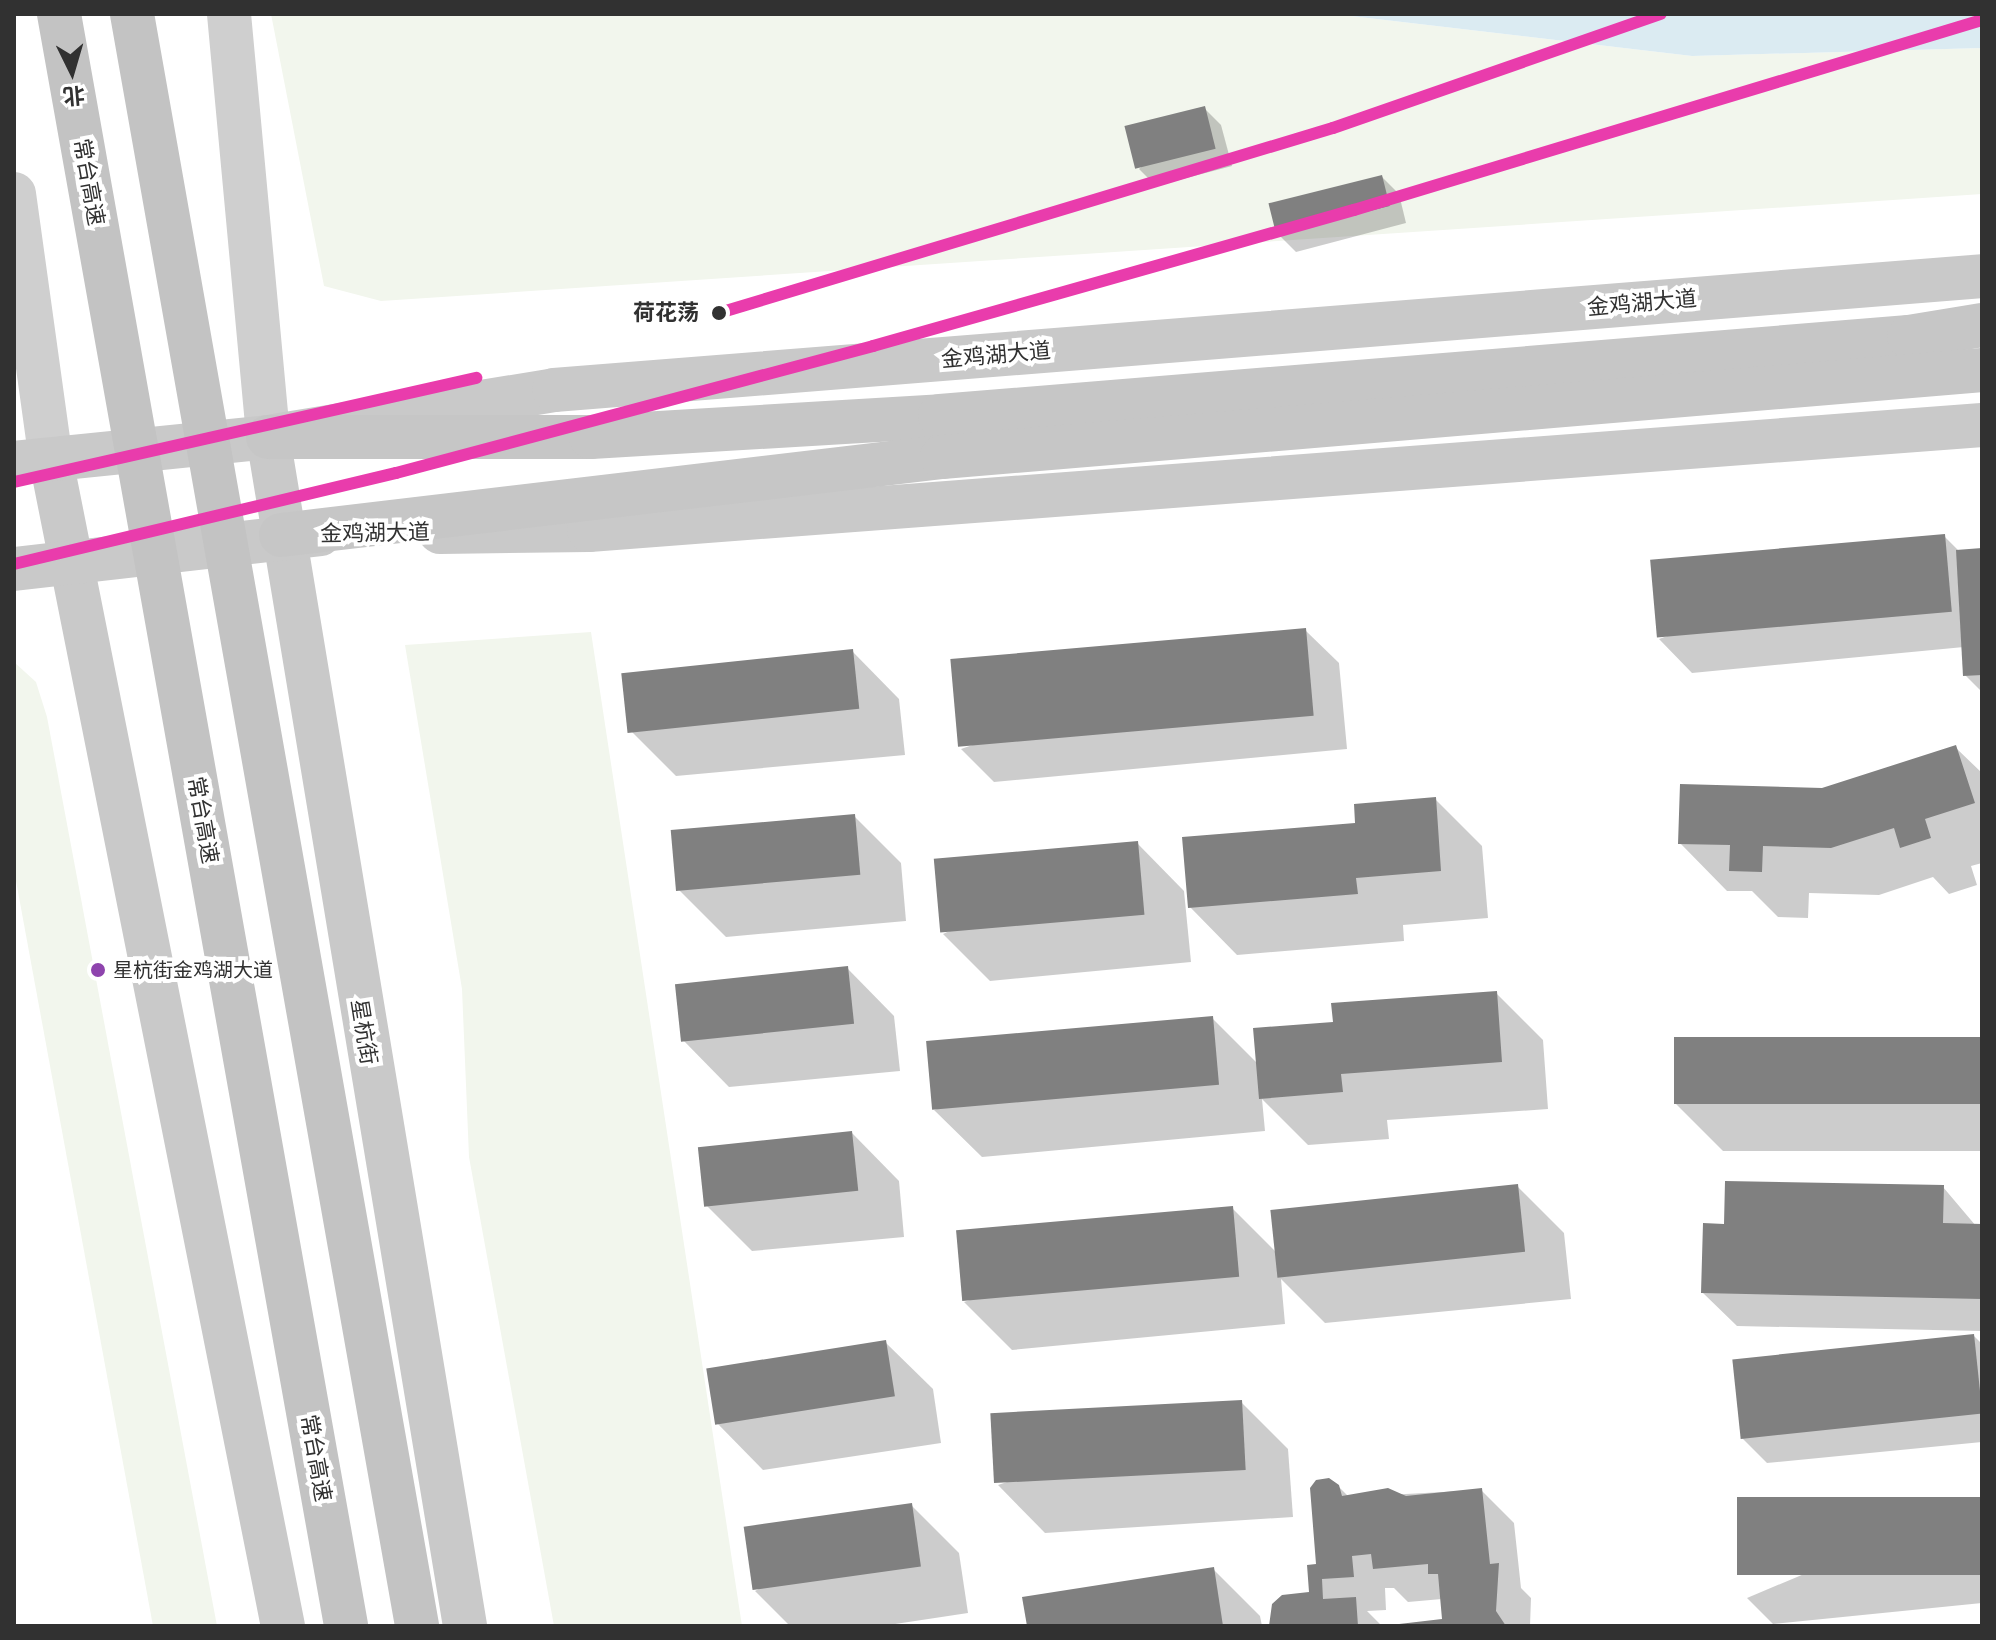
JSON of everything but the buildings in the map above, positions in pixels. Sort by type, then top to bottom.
[{"type":"highway","name":"常台高速","points":[[59,14],[346,1626]]},
{"type":"highway","points":[[132,14],[417,1626]]},
{"type":"highway","points":[[281,535],[941,436],[1909,337],[1982,325]]},
{"type":"highway","points":[[268,437],[941,436],[1982,370]]},
{"type":"main road","points":[[229,14],[268,437]]},
{"type":"main road","points":[[14,194],[32,462],[73,564],[283,1626]]},
{"type":"main road","name":"金鸡湖大道","points":[[32,462],[268,437],[554,390],[1982,276]]},
{"type":"main road","name":"金鸡湖大道","points":[[14,569],[73,564],[281,535],[589,530],[1982,425]]},
{"type":"main road","name":"星杭街","points":[[268,437],[281,535],[465,1626]]},
{"type":"shaded area","points":[[271,14],[1334,14],[1692,56],[1982,48],[1982,194],[381,301],[324,286]]},
{"type":"shaded area","points":[[1334,14],[1982,14],[1982,48],[1692,56]]},
{"type":"shaded area","points":[[591,632],[742,1626],[554,1626],[469,1157],[462,989],[405,645]]},
{"type":"shaded area","points":[[14,662],[36,682],[47,717],[217,1626],[153,1626],[14,870]]},
{"type":"transit line","points":[[719,313],[1333,128],[1661,14]]},
{"type":"transit line","points":[[14,564],[396,473],[873,346],[1354,210],[1982,20]]},
{"type":"transit line","points":[[14,482],[476,378]]},
{"type":"place","name":"荷花荡","points":[[719,313]]},
{"type":"place","name":"星杭街金鸡湖大道","points":[[98,970]]}]
